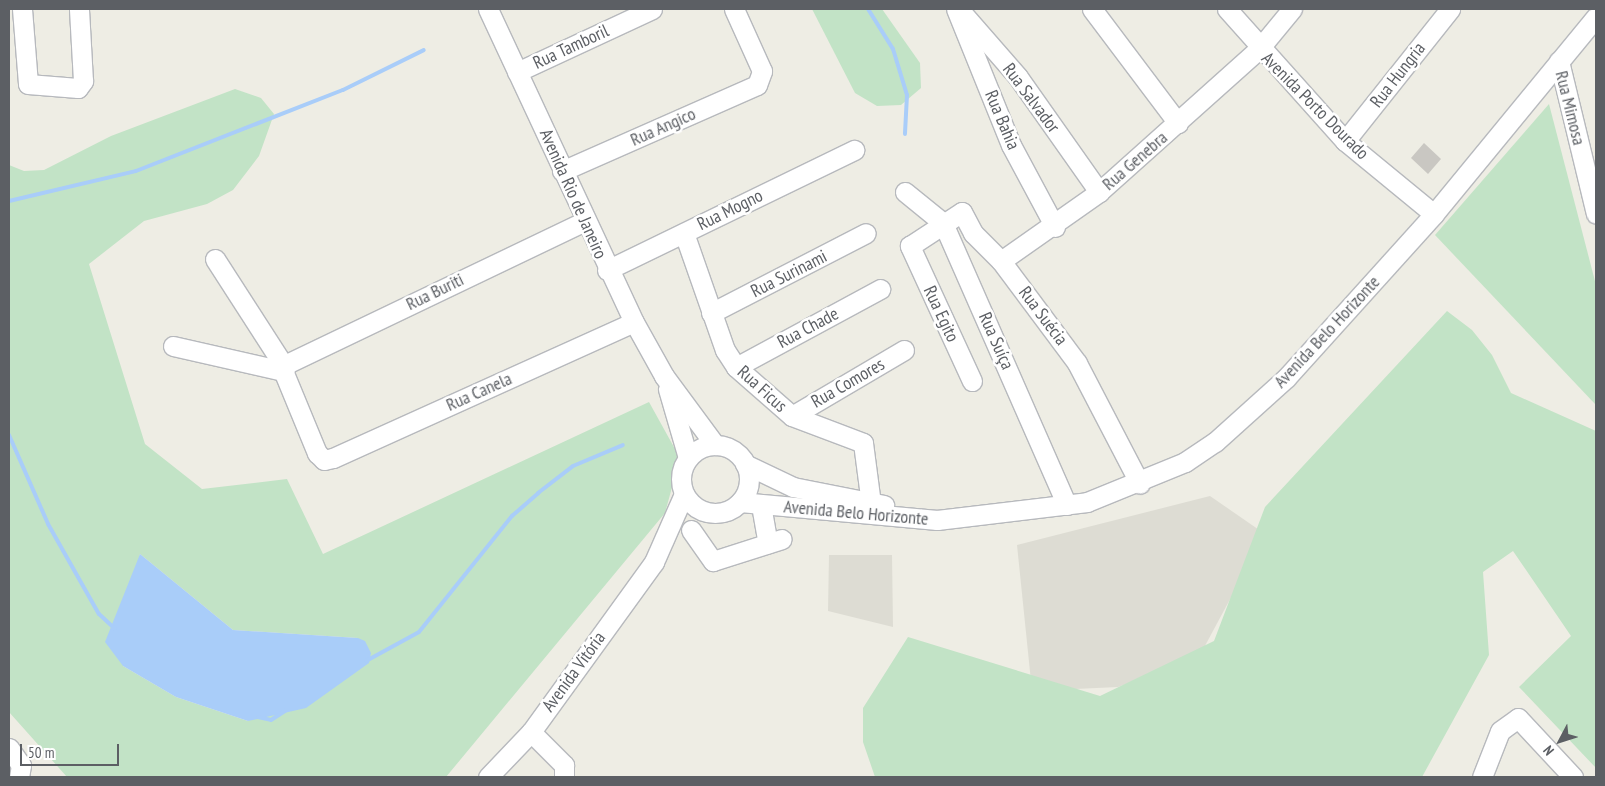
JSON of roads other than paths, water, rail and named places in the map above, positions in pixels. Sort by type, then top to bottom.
[{"type":"street","points":[[17,10],[28,84],[78,88],[83,81],[78,9]]},
{"type":"street","name":"Avenida Rio de Janeiro","points":[[488,9],[607,270],[634,322],[664,376],[715,445]]},
{"type":"street","name":"Rua Tamboril","points":[[517,72],[652,9]]},
{"type":"street","name":"Rua Angico","points":[[562,171],[762,80],[762,71],[734,9]]},
{"type":"street","name":"Rua Salvador","points":[[958,9],[1018,77],[1099,192]]},
{"type":"street","name":"Rua Bahia","points":[[958,9],[1011,145],[1055,227]]},
{"type":"street","points":[[1092,9],[1178,123]]},
{"type":"street","name":"Avenida Porto Dourado","points":[[1227,9],[1259,49],[1345,142],[1434,214]]},
{"type":"street","name":"Rua Genebra","points":[[1001,261],[1055,227],[1099,192],[1259,49],[1292,9]]},
{"type":"street","name":"Rua Hungria","points":[[1345,142],[1450,9]]},
{"type":"street","name":"Avenida Belo Horizonte","points":[[740,502],[908,520],[972,515],[1067,505],[1140,484],[1185,462],[1254,409],[1434,214],[1596,17]]},
{"type":"street","name":"Rua Mimosa","points":[[1559,61],[1596,214]]},
{"type":"street","name":"Rua Mogno","points":[[607,270],[854,150]]},
{"type":"street","name":"Rua Suíça","points":[[905,192],[943,223],[1067,505]]},
{"type":"street","name":"Rua Suécia","points":[[910,246],[962,212],[973,233],[1001,261],[1077,363],[1140,484]]},
{"type":"street","name":"Rua Buriti","points":[[284,367],[585,221]]},
{"type":"street","name":"Rua Ficus","points":[[684,233],[711,313],[736,367],[792,416],[862,443],[871,504]]},
{"type":"street","name":"Rua Surinami","points":[[711,313],[866,233]]},
{"type":"street","name":"Rua Egito","points":[[910,246],[972,381]]},
{"type":"street","points":[[216,259],[284,367]]},
{"type":"street","name":"Rua Chade","points":[[736,367],[880,289]]},
{"type":"street","name":"Rua Canela","points":[[284,367],[324,460],[634,322]]},
{"type":"street","points":[[173,346],[284,367]]},
{"type":"street","name":"Rua Comores","points":[[792,416],[904,350]]},
{"type":"street","name":"Avenida Rio de Janeiro","points":[[664,376],[688,458]]},
{"type":"street","points":[[715,445],[733,450],[745,464],[748,484],[740,502],[726,511],[709,512],[694,506],[684,494],[681,476],[688,458],[700,448],[715,445]]},
{"type":"street","name":"Avenida Belo Horizonte","points":[[745,464],[793,487],[871,504],[972,515]]},
{"type":"street","name":"Avenida Vitória","points":[[488,777],[531,732],[654,562],[684,494]]},
{"type":"street","points":[[691,530],[713,561],[775,541],[761,505]]},
{"type":"street","name":"Avenida Vitória","points":[[654,562],[709,512]]},
{"type":"street","points":[[1482,777],[1500,731],[1513,719],[1522,719],[1573,777]]},
{"type":"street","points":[[531,732],[564,765],[564,777]]},
{"type":"street","points":[[9,748],[21,765],[19,777]]},
{"type":"water","points":[[140,554],[233,630],[358,638],[365,641],[371,653],[369,663],[306,708],[248,721],[176,697],[123,666],[105,642]]},
{"type":"waterway","points":[[868,9],[893,49],[907,95],[905,134]]},
{"type":"waterway","points":[[9,201],[136,171],[343,90],[424,50]]},
{"type":"waterway","points":[[9,435],[48,524],[99,614],[114,628]]},
{"type":"waterway","points":[[366,661],[419,632],[512,516],[538,493],[573,466],[623,445]]},
{"type":"waterway","points":[[258,717],[271,720],[285,711]]}]
